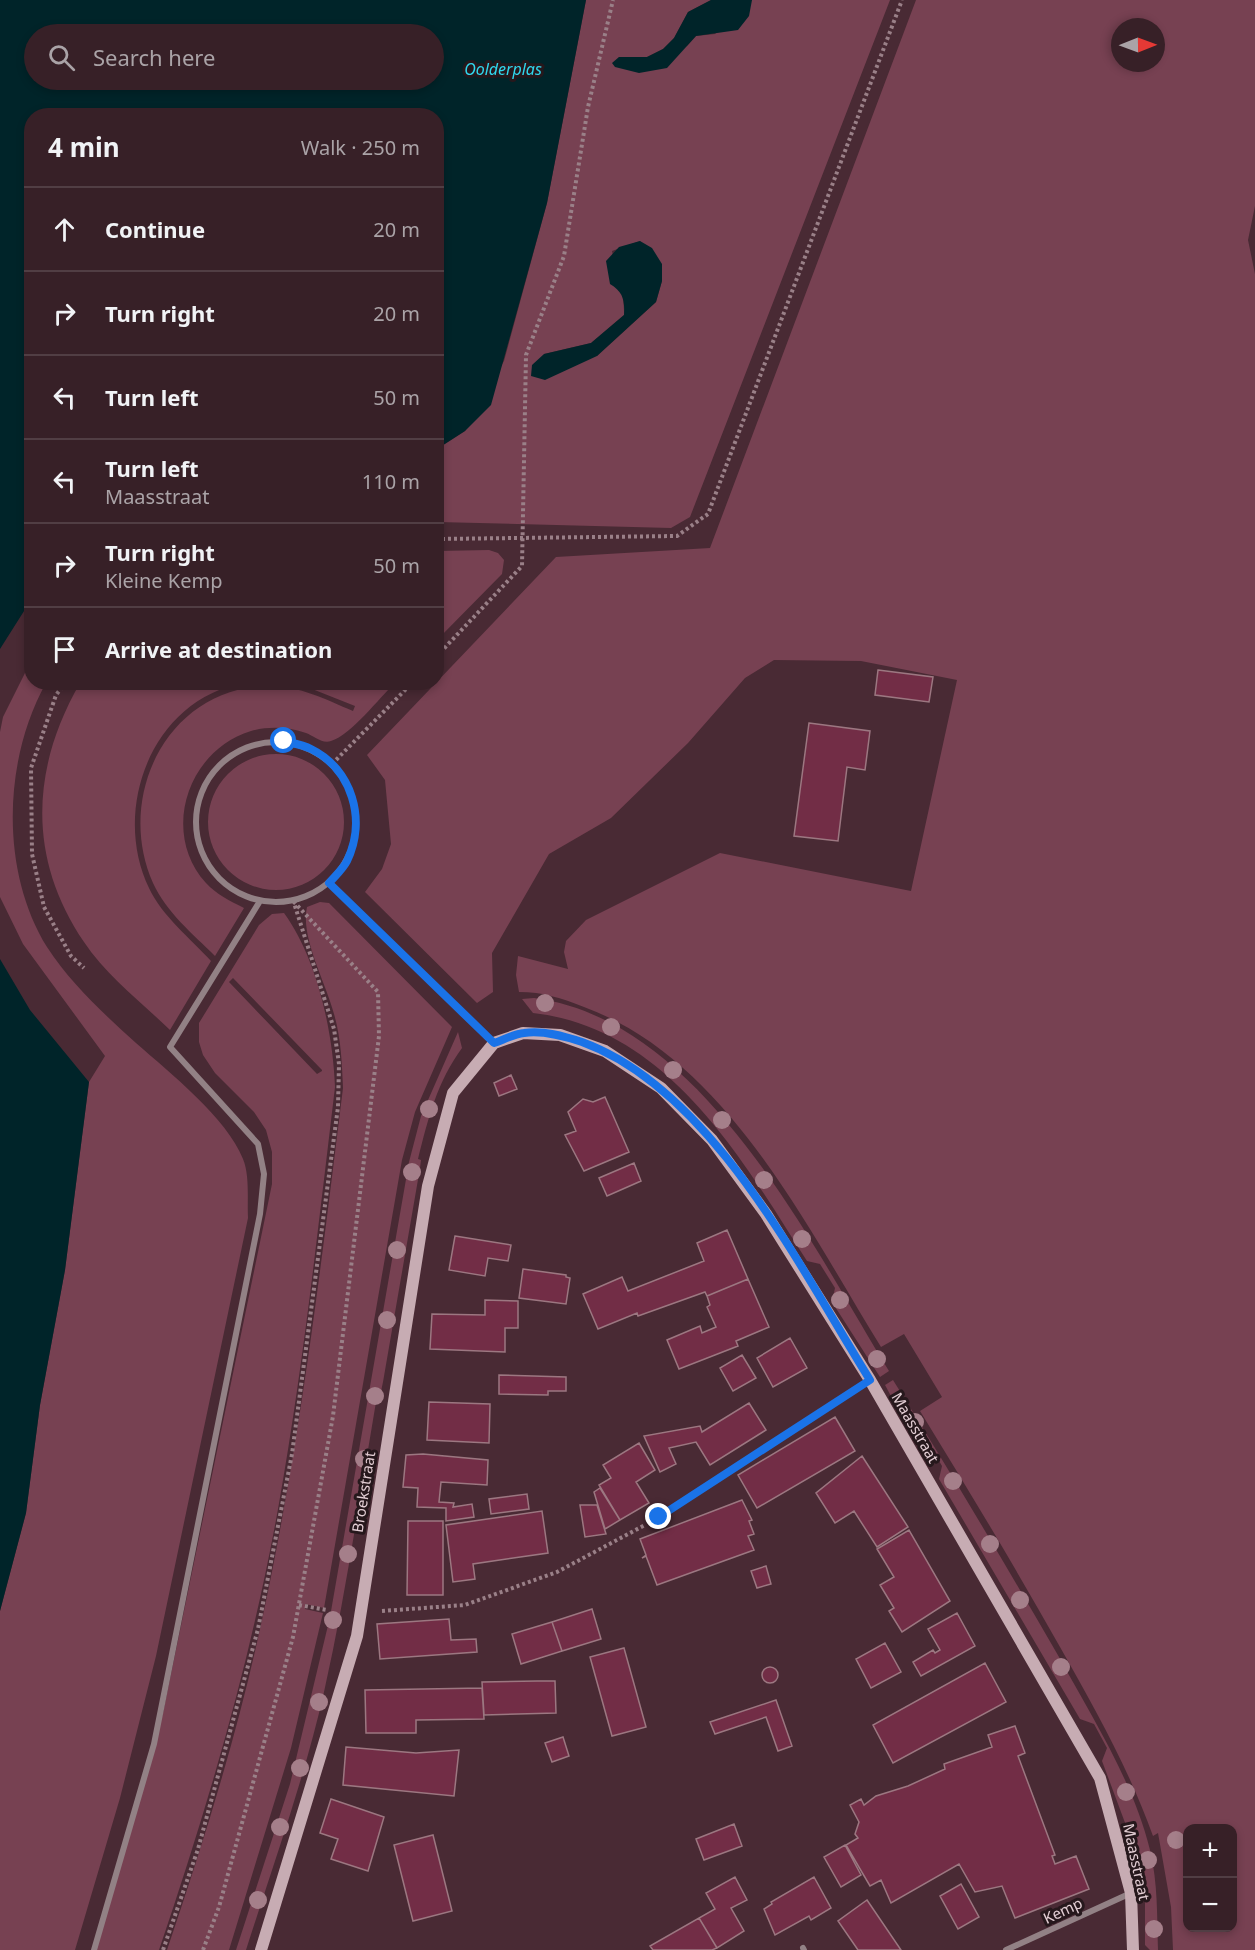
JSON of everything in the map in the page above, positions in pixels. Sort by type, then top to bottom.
[{"type":"street","points":[[284,741],[310,748],[332,764],[348,785],[353,802],[355,837],[346,862],[329,883],[312,894],[293,901],[261,902],[235,892],[214,874],[200,851],[195,824],[199,797],[211,773],[231,754],[256,743],[284,741]]},
{"type":"street","points":[[329,883],[494,1043]]},
{"type":"street","points":[[94,1950],[154,1744],[260,1214],[264,1174],[258,1144],[170,1047],[261,902]]},
{"type":"street","name":"Maasstraat","points":[[494,1043],[524,1033],[560,1035],[605,1051],[661,1088],[712,1140],[766,1214],[870,1380],[1100,1778],[1131,1893],[1133,1950]]},
{"type":"street","name":"Broekstraat","points":[[261,1950],[357,1636],[428,1186],[453,1093],[494,1043]]},
{"type":"street","points":[[659,1517],[870,1380]]},
{"type":"street","name":"Kemp","points":[[1006,1950],[1131,1893]]},
{"type":"path","points":[[444,649],[522,566],[526,355],[564,256],[588,106],[613,0]]},
{"type":"path","points":[[444,539],[677,536],[708,514],[902,0]]},
{"type":"path","points":[[60,690],[56,695],[31,768],[32,854],[44,907],[71,956],[84,968]]},
{"type":"path","points":[[332,764],[405,690]]},
{"type":"path","points":[[203,1950],[222,1895],[293,1637],[333,1416],[379,1036],[378,992],[293,901]]},
{"type":"path","points":[[164,1950],[198,1849],[258,1629],[292,1454],[338,1107],[339,1064],[334,1029],[293,901]]},
{"type":"path","points":[[360,1612],[465,1605],[556,1572],[659,1517]]},
{"type":"path","points":[[299,1605],[327,1610]]},
{"type":"shaded area","points":[[586,0],[711,0],[688,12],[674,38],[663,49],[647,57],[619,57],[615,67],[687,46],[696,36],[715,34],[752,0],[890,0],[690,517],[671,528],[444,522],[444,444],[465,431],[504,361],[547,203]],"holes":[[[640,241],[662,281],[656,302],[597,356],[544,354],[591,343],[624,315],[622,292],[612,251]]]},
{"type":"shaded area","points":[[916,0],[1255,0],[1255,206],[1248,240],[1255,274],[1255,1950],[1173,1950],[1171,1907],[1158,1833],[1153,1836],[1122,1763],[1060,1647],[920,1411],[942,1397],[904,1334],[881,1347],[792,1200],[758,1151],[721,1106],[680,1065],[634,1032],[584,1007],[552,996],[519,992],[516,975],[518,956],[568,969],[564,952],[566,941],[586,920],[720,853],[911,891],[957,680],[861,661],[774,660],[745,678],[688,743],[611,818],[549,854],[492,953],[493,992],[477,1003],[365,892],[382,869],[391,844],[385,780],[367,755],[429,690],[444,690],[444,674],[556,557],[710,548]]},
{"type":"shaded area","points":[[489,550],[498,553],[504,560],[502,574],[444,633],[444,551]]},
{"type":"shaded area","points":[[24,675],[24,690],[43,690],[21,746],[15,780],[13,815],[15,850],[21,885],[32,917],[47,947],[77,986],[211,1112],[235,1143],[243,1159],[248,1188],[248,1218],[156,1656],[120,1798],[75,1950],[0,1950],[0,1611],[26,1513],[40,1405],[65,1270],[89,1082],[105,1056],[23,944],[0,897],[0,732],[3,717]]},
{"type":"shaded area","points":[[76,690],[222,690],[212,693],[185,711],[163,734],[148,762],[138,793],[135,825],[138,857],[149,888],[169,918],[211,961],[170,1030],[113,977],[93,954],[65,910],[52,878],[45,846],[42,813],[45,780],[52,748]]},
{"type":"shaded area","points":[[296,690],[353,711],[355,706],[315,690],[388,690],[356,724],[331,741],[324,741],[286,728],[251,731],[229,741],[211,756],[197,774],[188,795],[183,818],[185,840],[192,863],[210,887],[244,908],[215,956],[189,931],[158,894],[143,850],[141,817],[146,784],[158,754],[176,727],[201,706],[231,692]]},
{"type":"shaded area","points":[[276,754],[302,759],[324,774],[339,796],[344,822],[339,848],[324,870],[302,885],[276,890],[250,885],[228,870],[213,848],[208,822],[213,796],[228,774],[250,759]]},
{"type":"shaded area","points":[[320,902],[329,903],[452,1027],[415,1112],[402,1160],[324,1608],[305,1604],[305,1609],[323,1613],[291,1748],[229,1950],[167,1950],[219,1786],[253,1662],[299,1421],[343,1088],[341,1051],[336,1023],[307,932],[307,907]]},
{"type":"shaded area","points":[[284,913],[306,951],[327,1020],[335,1087],[303,1351],[278,1509],[255,1621],[227,1732],[159,1950],[94,1950],[163,1713],[272,1184],[272,1152],[266,1130],[254,1112],[215,1073],[203,1055],[199,1042],[199,1023],[259,925],[272,914]],"holes":[[[233,978],[322,1070],[317,1074],[229,982]]]},
{"type":"shaded area","points":[[534,998],[594,1015],[649,1047],[699,1091],[744,1144],[786,1202],[889,1371],[880,1377],[832,1302],[835,1288],[820,1264],[807,1261],[756,1181],[696,1104],[662,1071],[624,1044],[581,1024],[533,1013],[522,999]]},
{"type":"shaded area","points":[[458,1032],[462,1048],[440,1088],[418,1159],[421,1160],[420,1168],[383,1382],[380,1396],[377,1396],[346,1581],[324,1692],[298,1790],[246,1950],[236,1950],[290,1784],[330,1617],[409,1162],[421,1116]]},
{"type":"shaded area","points":[[893,1380],[1059,1657],[1123,1775],[1143,1824],[1153,1862],[1157,1900],[1158,1950],[1150,1950],[1145,1945],[1145,1897],[1140,1863],[1102,1761],[1107,1748],[1094,1724],[1080,1719],[939,1479],[942,1466],[928,1442],[914,1439],[885,1385]]},
{"type":"water","name":"Oolderplas","points":[[0,0],[586,0],[547,203],[491,405],[465,431],[444,444],[444,108],[24,108],[24,611],[0,649]]},
{"type":"water","points":[[711,0],[752,0],[749,16],[738,30],[696,36],[667,68],[639,73],[615,67],[612,63],[619,57],[647,57],[663,49],[674,38],[688,12]]},
{"type":"water","points":[[640,241],[652,248],[662,264],[662,281],[656,302],[597,356],[545,380],[531,376],[532,365],[544,354],[591,343],[624,315],[622,297],[618,290],[610,284],[606,261],[619,247]]},
{"type":"water","points":[[0,959],[30,1010],[89,1082],[65,1270],[40,1405],[26,1513],[0,1611]]},
{"type":"building","points":[[878,670],[933,677],[929,702],[875,695]]},
{"type":"building","points":[[809,723],[870,731],[865,770],[847,767],[838,841],[794,836]]},
{"type":"building","points":[[511,1075],[517,1089],[499,1096],[494,1083]]},
{"type":"building","points":[[605,1097],[629,1152],[584,1171],[565,1135],[576,1131],[568,1112],[583,1099],[593,1102]]},
{"type":"building","points":[[634,1163],[641,1181],[607,1196],[599,1178]]},
{"type":"building","points":[[727,1230],[748,1279],[707,1296],[705,1292],[638,1316],[637,1313],[598,1329],[583,1294],[622,1277],[628,1291],[704,1261],[697,1243]]},
{"type":"building","points":[[455,1236],[511,1245],[508,1261],[488,1258],[485,1276],[449,1270]]},
{"type":"building","points":[[523,1269],[566,1275],[570,1278],[566,1304],[519,1298]]},
{"type":"building","points":[[748,1279],[769,1327],[736,1341],[738,1346],[679,1369],[667,1340],[700,1326],[702,1333],[716,1327],[707,1307],[710,1305],[707,1296]]},
{"type":"building","points":[[485,1300],[518,1301],[518,1328],[505,1328],[505,1352],[430,1349],[432,1314],[485,1315]]},
{"type":"building","points":[[790,1338],[807,1368],[773,1387],[757,1358]]},
{"type":"building","points":[[742,1355],[756,1378],[733,1391],[720,1368]]},
{"type":"building","points":[[499,1375],[566,1377],[566,1391],[548,1391],[548,1395],[499,1394]]},
{"type":"building","points":[[429,1402],[490,1404],[489,1443],[427,1440]]},
{"type":"building","points":[[749,1403],[766,1430],[710,1465],[696,1442],[669,1448],[676,1464],[660,1472],[644,1436],[700,1426],[702,1432]]},
{"type":"building","points":[[835,1417],[855,1451],[757,1508],[738,1475]]},
{"type":"building","points":[[639,1443],[655,1470],[636,1482],[649,1503],[620,1520],[599,1485],[611,1478],[603,1465]]},
{"type":"building","points":[[423,1454],[488,1460],[487,1485],[441,1482],[439,1502],[454,1503],[453,1507],[472,1504],[474,1517],[446,1521],[446,1508],[417,1507],[418,1488],[403,1487],[406,1455]]},
{"type":"building","points":[[862,1456],[908,1527],[877,1547],[854,1511],[835,1523],[816,1493]]},
{"type":"building","points":[[600,1488],[620,1520],[605,1529],[594,1492]]},
{"type":"building","points":[[527,1494],[529,1509],[491,1514],[489,1499]]},
{"type":"building","points":[[742,1500],[752,1520],[749,1521],[754,1534],[748,1536],[754,1550],[657,1585],[646,1556],[642,1558],[646,1555],[640,1539]]},
{"type":"building","points":[[580,1505],[597,1505],[606,1534],[585,1537]]},
{"type":"building","points":[[542,1511],[548,1553],[473,1564],[475,1579],[453,1582],[446,1525]]},
{"type":"building","points":[[408,1521],[443,1521],[443,1595],[407,1595]]},
{"type":"building","points":[[909,1530],[950,1601],[902,1632],[889,1611],[894,1608],[880,1585],[894,1577],[877,1549]]},
{"type":"building","points":[[766,1566],[771,1584],[757,1588],[751,1571]]},
{"type":"building","points":[[592,1609],[601,1639],[562,1651],[552,1622]]},
{"type":"building","points":[[957,1613],[975,1646],[921,1676],[913,1662],[933,1650],[935,1653],[940,1650],[928,1629]]},
{"type":"building","points":[[449,1619],[451,1640],[476,1639],[477,1652],[380,1659],[377,1624]]},
{"type":"building","points":[[552,1622],[562,1651],[521,1664],[512,1634]]},
{"type":"building","points":[[885,1643],[901,1672],[871,1688],[856,1659]]},
{"type":"building","points":[[624,1648],[646,1727],[612,1736],[590,1657]]},
{"type":"building","points":[[985,1663],[1006,1702],[893,1763],[873,1725]]},
{"type":"building","points":[[767,1667],[773,1667],[778,1675],[776,1681],[767,1683],[762,1678],[762,1672]]},
{"type":"building","points":[[555,1681],[556,1713],[484,1715],[482,1682]]},
{"type":"building","points":[[482,1688],[484,1719],[416,1720],[416,1733],[366,1733],[365,1690]]},
{"type":"building","points":[[776,1700],[792,1746],[778,1751],[766,1717],[715,1734],[710,1722]]},
{"type":"building","points":[[1015,1726],[1025,1753],[1018,1756],[1055,1855],[1052,1856],[1055,1864],[1076,1856],[1089,1889],[1015,1918],[1002,1886],[975,1892],[959,1864],[891,1903],[881,1880],[870,1886],[846,1845],[858,1838],[855,1834],[859,1822],[850,1805],[861,1799],[864,1805],[876,1796],[908,1786],[945,1769],[944,1764],[992,1747],[988,1735]]},
{"type":"building","points":[[563,1737],[569,1756],[552,1762],[545,1743]]},
{"type":"building","points":[[346,1747],[416,1753],[459,1750],[454,1796],[343,1785]]},
{"type":"building","points":[[331,1799],[384,1817],[368,1871],[331,1859],[338,1839],[320,1833]]},
{"type":"building","points":[[734,1824],[742,1846],[704,1860],[696,1839]]},
{"type":"building","points":[[433,1835],[452,1911],[413,1921],[394,1845]]},
{"type":"building","points":[[845,1845],[861,1875],[841,1887],[824,1857]]},
{"type":"building","points":[[735,1877],[747,1900],[731,1908],[744,1931],[717,1948],[699,1918],[715,1909],[706,1893]]},
{"type":"building","points":[[814,1877],[831,1908],[811,1920],[809,1916],[775,1935],[764,1909],[772,1904],[771,1902]]},
{"type":"building","points":[[961,1884],[979,1917],[958,1929],[940,1896]]},
{"type":"building","points":[[867,1900],[901,1950],[858,1950],[838,1921]]},
{"type":"building","points":[[699,1918],[717,1948],[712,1950],[653,1950],[650,1946]]},
{"type":"route","points":[[284,741],[310,748],[332,764],[348,785],[356,810],[355,837],[346,862],[329,883],[494,1043],[524,1033],[560,1035],[605,1051],[661,1088],[712,1140],[766,1214],[870,1380],[659,1517]]}]
